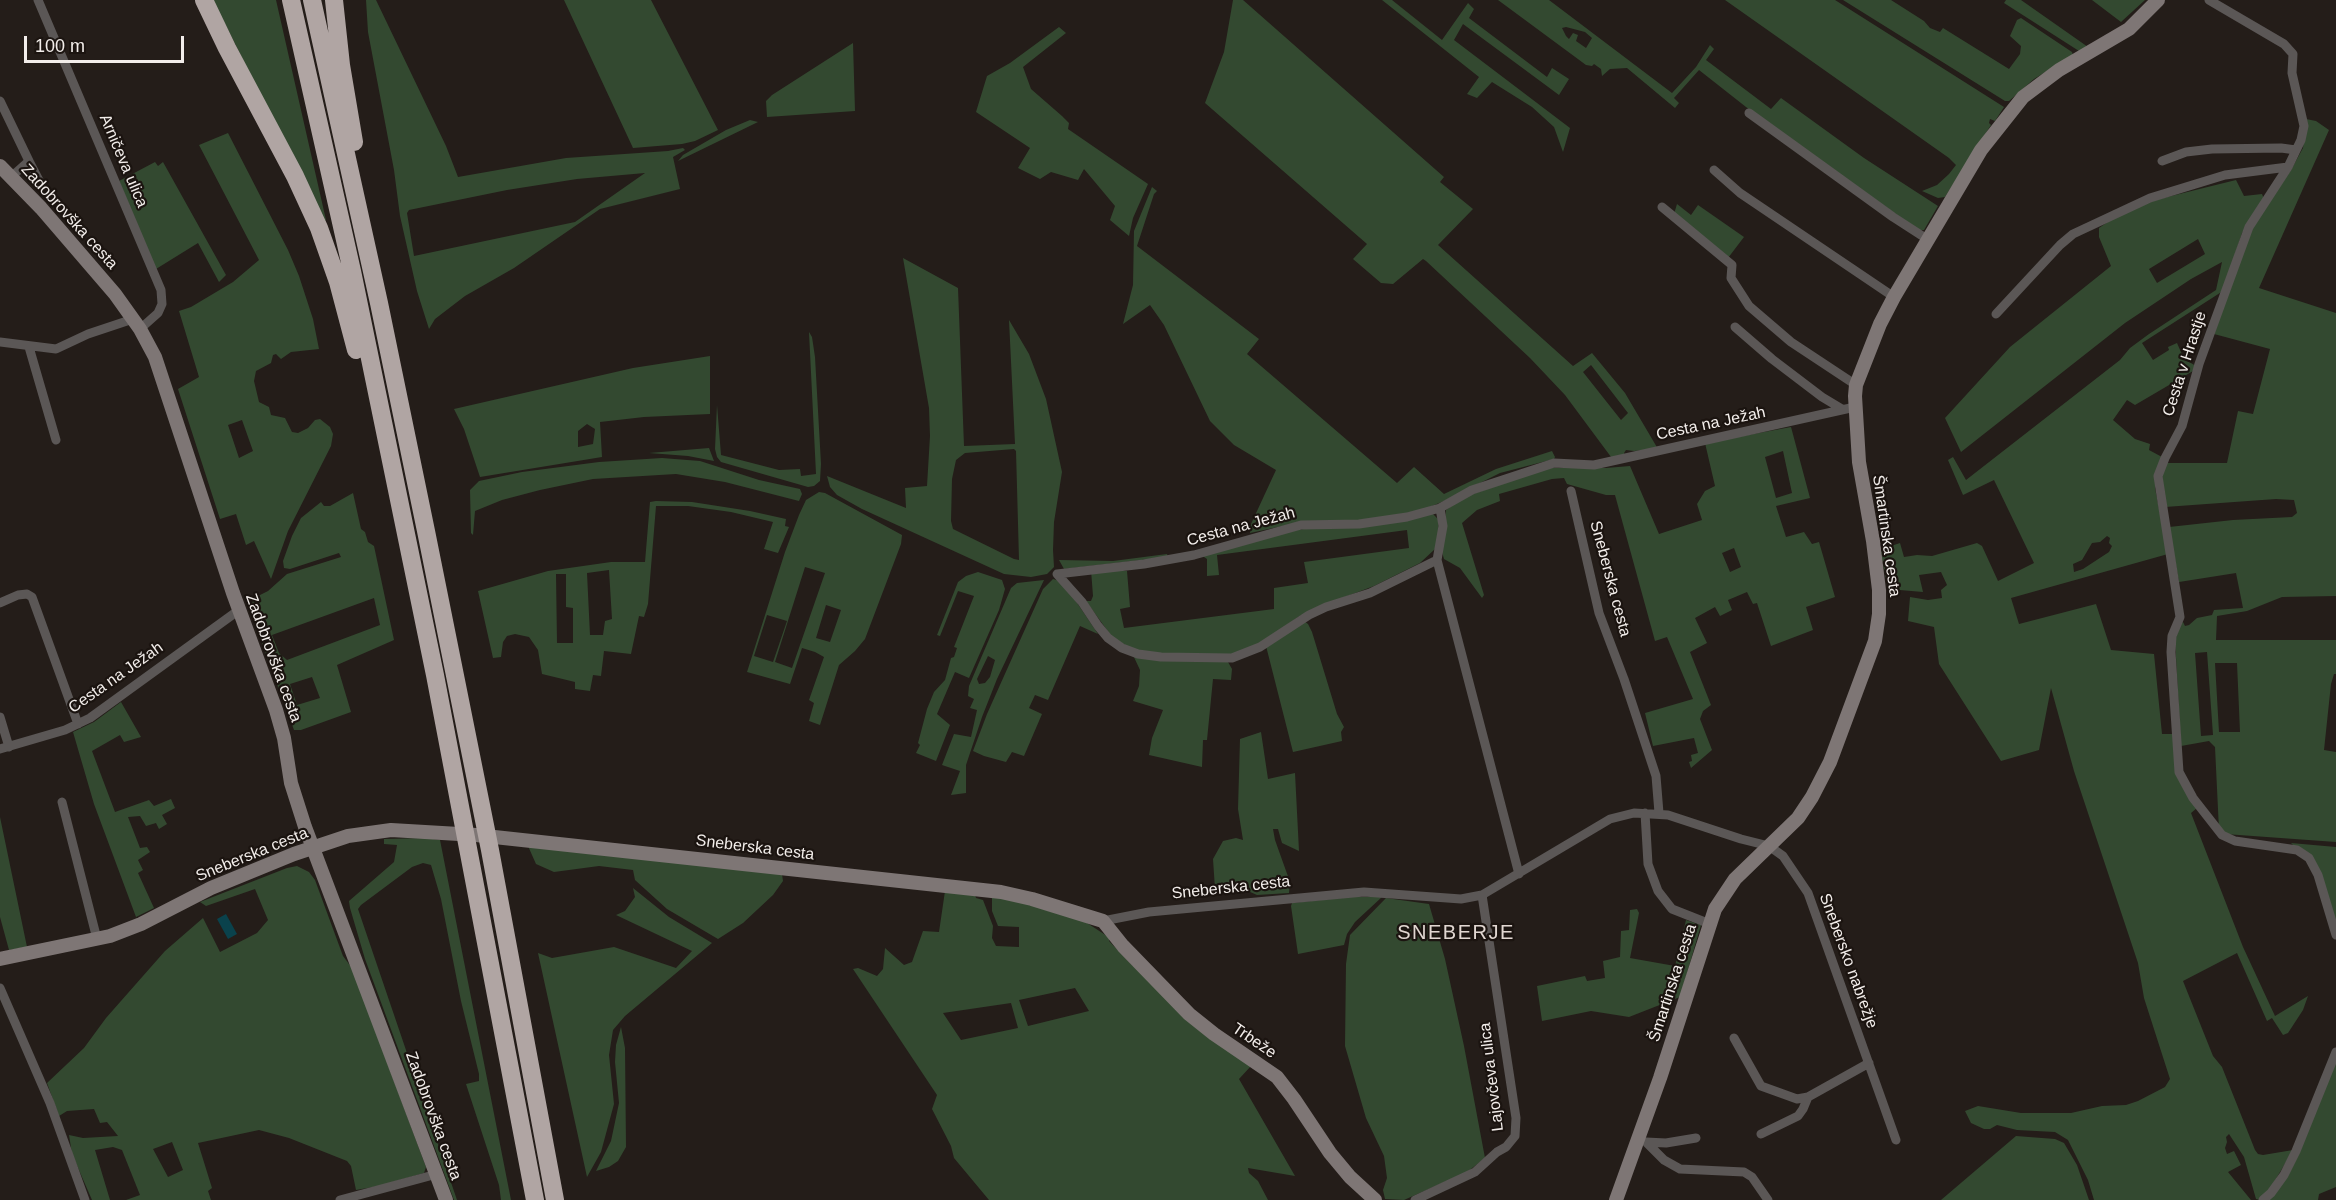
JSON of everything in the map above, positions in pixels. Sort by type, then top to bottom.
[{"type":"highway","points":[[204,0],[295,176],[319,228],[338,282],[360,367],[379,400]]},
{"type":"highway","points":[[291,0],[379,400],[440,698],[535,1200]]},
{"type":"highway","points":[[312,0],[426,531],[490,850],[555,1200]]},
{"type":"highway","points":[[334,0],[341,65],[354,144],[352,180]]},
{"type":"main road","name":"Šmartinska cesta","points":[[1616,1200],[1643,1141],[1715,909],[1735,879],[1797,818],[1812,797],[1830,762],[1875,641],[1879,614],[1879,590],[1873,542],[1848,408],[1894,297],[1981,150],[2023,97],[2060,70],[2129,29],[2158,0]]},
{"type":"main road","name":"Zadobrovška cesta","points":[[0,166],[76,248],[137,324],[155,357],[239,610],[279,717],[291,783],[313,847],[446,1200]]},
{"type":"main road","name":"Sneberska cesta","points":[[0,959],[97,939],[129,929],[211,888],[313,847],[342,837],[373,831],[434,831],[551,842],[1001,892],[1103,921]]},
{"type":"main road","name":"Trbeže","points":[[1103,921],[1123,946],[1190,1014],[1214,1035],[1277,1077],[1290,1092],[1330,1153],[1350,1177],[1375,1200]]},
{"type":"street","name":"Arničeva ulica","points":[[38,0],[161,290],[163,298],[161,309],[137,324]]},
{"type":"street","name":"Cesta v Hrastje","points":[[2209,0],[2284,44],[2293,54],[2292,73],[2304,126],[2301,140],[2288,167],[2249,227],[2199,364],[2182,426],[2158,476],[2180,617],[2172,636],[2171,652],[2179,772],[2185,785],[2222,835],[2235,841],[2297,850],[2309,858],[2318,875],[2336,935]]},
{"type":"street","points":[[0,101],[42,186]]},
{"type":"street","points":[[1749,113],[1893,217],[1928,239]]},
{"type":"street","points":[[2162,161],[2186,152],[2212,149],[2281,148],[2296,150]]},
{"type":"street","points":[[11,177],[29,160]]},
{"type":"street","points":[[1996,314],[2073,234],[2150,198],[2225,176],[2288,167]]},
{"type":"street","points":[[1714,170],[1740,193],[1894,297]]},
{"type":"street","points":[[1662,207],[1732,265],[1731,279],[1749,306],[1791,342],[1856,385]]},
{"type":"street","points":[[0,342],[56,349],[88,334],[137,324]]},
{"type":"street","points":[[1735,327],[1822,397],[1848,408]]},
{"type":"street","points":[[29,347],[56,440]]},
{"type":"street","name":"Cesta na Ježah","points":[[1437,560],[1370,593],[1309,615],[1260,647],[1232,658],[1161,657],[1138,654],[1122,648],[1098,626],[1082,602],[1057,574],[1144,564],[1194,555],[1301,525],[1359,524],[1407,517],[1440,508],[1472,490],[1554,463],[1594,465],[1848,408]]},
{"type":"street","name":"Sneberska cesta","points":[[1571,491],[1599,613],[1624,679],[1656,776],[1659,813]]},
{"type":"street","points":[[1440,508],[1443,526],[1437,560],[1519,874]]},
{"type":"street","points":[[0,603],[18,595],[27,594],[32,597],[78,724]]},
{"type":"street","name":"Cesta na Ježah","points":[[5,748],[78,724],[124,694],[239,610]]},
{"type":"street","points":[[0,717],[5,748]]},
{"type":"street","points":[[62,802],[97,939]]},
{"type":"street","name":"Sneberska cesta","points":[[1103,921],[1149,912],[1364,892],[1461,899],[1482,895],[1610,819],[1634,813],[1659,813],[1769,846]]},
{"type":"street","points":[[1645,813],[1648,864],[1658,891],[1672,909],[1710,924]]},
{"type":"street","name":"Snebersko nabrežje","points":[[1769,846],[1783,856],[1808,893],[1896,1140]]},
{"type":"street","name":"Lajovčeva ulica","points":[[1415,1200],[1475,1172],[1506,1147],[1515,1136],[1516,1118],[1482,895]]},
{"type":"street","points":[[0,988],[50,1103],[85,1200]]},
{"type":"street","points":[[1734,1038],[1761,1086],[1797,1099],[1808,1098],[1869,1064]]},
{"type":"street","points":[[2263,1200],[2284,1175],[2296,1151],[2336,1052]]},
{"type":"street","points":[[1761,1134],[1798,1116],[1808,1098]]},
{"type":"street","points":[[1643,1141],[1666,1143],[1696,1138]]},
{"type":"street","points":[[1643,1141],[1664,1160],[1680,1169],[1744,1172],[1752,1177],[1768,1200]]},
{"type":"street","points":[[340,1200],[436,1173]]},
{"type":"green space","points":[[213,0],[276,0],[326,220],[324,221]]},
{"type":"green space","points":[[366,0],[376,0],[446,146],[458,177],[566,158],[683,148],[685,150],[673,157],[680,189],[600,209],[514,268],[465,296],[435,319],[429,329],[417,291],[400,216],[394,170],[368,32]],"holes":[[[645,173],[575,222],[414,256],[407,213],[409,210],[507,190],[577,179]]]},
{"type":"green space","points":[[564,0],[651,0],[718,130],[695,141],[682,144],[633,148]]},
{"type":"green space","points":[[1233,0],[1243,0],[1444,177],[1440,182],[1473,209],[1438,245],[1573,366],[1592,353],[1625,393],[1658,449],[1626,450],[1625,459],[1614,461],[1565,395],[1530,358],[1423,259],[1393,284],[1381,283],[1353,259],[1367,244],[1205,103],[1224,52]],"holes":[[[1591,365],[1628,413],[1621,420],[1583,372]]]},
{"type":"green space","points":[[1382,0],[1392,0],[1442,40],[1468,3],[1474,9],[1469,18],[1547,77],[1552,68],[1569,79],[1559,95],[1463,24],[1454,40],[1570,128],[1563,152],[1554,127],[1532,107],[1492,82],[1477,98],[1467,94],[1479,77]]},
{"type":"green space","points":[[1498,0],[1549,0],[1672,93],[1696,67],[1710,45],[1714,49],[1706,60],[1771,109],[1781,98],[1864,158],[1938,206],[1924,230],[1918,230],[1746,107],[1699,70],[1674,98],[1679,103],[1675,108],[1627,68],[1610,69],[1602,76],[1601,69],[1594,64],[1586,65]],"holes":[[[1562,28],[1585,32],[1592,38],[1586,48],[1576,41],[1578,35],[1573,33],[1569,39]]]},
{"type":"green space","points":[[1725,0],[1835,0],[2004,107],[1995,121],[1990,119],[1991,125],[1945,197],[1938,198],[1922,191],[1937,185],[1949,174],[1956,165],[1949,158]]},
{"type":"green space","points":[[1843,0],[1891,0],[1924,21],[1930,28],[1940,32],[1943,28],[2009,69],[2020,54],[2021,46],[2010,36],[2017,20],[2021,18],[2072,52],[2073,55],[2034,79],[2009,101],[2005,101]]},
{"type":"green space","points":[[2006,0],[2021,0],[2088,47],[2079,51],[2004,3]]},
{"type":"green space","points":[[2092,0],[2145,0],[2121,22]]},
{"type":"green space","points":[[1059,27],[1066,33],[1023,67],[1031,89],[1069,123],[1068,129],[1148,184],[1133,218],[1129,236],[1110,220],[1115,206],[1084,169],[1078,180],[1051,172],[1040,179],[1018,168],[1030,148],[976,112],[987,76],[1010,63]]},
{"type":"green space","points":[[853,43],[855,111],[767,117],[766,101],[772,95]]},
{"type":"green space","points":[[2306,119],[2316,121],[2329,130],[2259,288],[2336,313],[2336,596],[2282,597],[2247,611],[2217,616],[2216,640],[2336,640],[2336,674],[2331,684],[2324,750],[2336,752],[2336,842],[2225,834],[2219,830],[2215,747],[2209,741],[2181,746],[2175,640],[2181,623],[2183,622],[2185,626],[2189,625],[2197,618],[2212,615],[2214,610],[2243,608],[2236,573],[2179,582],[2169,527],[2292,517],[2297,513],[2294,500],[2276,499],[2165,507],[2162,476],[2166,463],[2227,463],[2238,411],[2253,414],[2270,349],[2214,334],[2251,227],[2291,170],[2303,148]],"holes":[[[2207,652],[2213,735],[2201,736],[2195,653]],[[2215,663],[2237,663],[2240,732],[2219,732]]]},
{"type":"green space","points":[[750,120],[758,122],[678,161],[683,155],[726,130]]},
{"type":"green space","points":[[228,133],[299,276],[313,319],[319,349],[291,352],[281,359],[276,354],[273,355],[271,363],[256,371],[254,381],[259,402],[269,407],[271,415],[285,418],[292,432],[298,433],[308,428],[315,420],[320,419],[330,427],[333,434],[331,446],[288,531],[271,579],[254,541],[246,545],[236,514],[220,519],[178,389],[199,377],[179,311],[191,307],[233,282],[259,260],[199,145]],"holes":[[[242,420],[253,451],[239,458],[228,425]]]},
{"type":"green space","points":[[155,162],[158,166],[163,162],[226,275],[219,282],[198,243],[156,269],[119,181]]},
{"type":"green space","points":[[2236,180],[2244,196],[2262,194],[2264,199],[2242,233],[2223,291],[2142,343],[2153,360],[2169,350],[2168,347],[2177,343],[2184,359],[2196,366],[2193,371],[2135,405],[2127,400],[2113,420],[2135,439],[2150,444],[2149,450],[2162,457],[2155,488],[2168,554],[2011,598],[2019,624],[2096,604],[2111,650],[2154,654],[2162,734],[2174,734],[2176,772],[2197,808],[2191,813],[2243,947],[2275,1016],[2308,996],[2303,1010],[2288,1033],[2283,1035],[2272,1018],[2267,1021],[2237,953],[2183,981],[2213,1056],[2222,1067],[2255,1150],[2258,1154],[2263,1155],[2293,1150],[2267,1194],[2260,1200],[2256,1199],[2244,1157],[2229,1134],[2226,1137],[2227,1154],[2234,1151],[2241,1165],[2228,1172],[2251,1200],[2094,1200],[2088,1180],[2068,1140],[2055,1132],[2017,1130],[1997,1125],[1984,1129],[1971,1123],[1965,1111],[1978,1106],[2021,1113],[2071,1113],[2102,1106],[2126,1105],[2165,1087],[2170,1079],[2144,998],[2138,963],[2074,771],[2051,688],[2039,750],[2001,761],[1939,664],[1934,627],[1908,621],[1910,597],[1928,600],[1942,598],[1941,590],[1947,585],[1941,572],[1919,575],[1923,592],[1888,589],[1881,554],[1882,549],[1900,543],[1904,557],[1932,556],[1977,543],[1982,546],[1998,581],[2034,563],[1994,480],[1963,495],[1948,460],[1953,457],[1966,480],[2120,360],[2130,348],[2216,290],[2222,262],[2191,279],[2125,323],[1961,452],[1945,418],[2010,347],[2111,266],[2099,237],[2099,228],[2112,219],[2155,200]],"holes":[[[2198,239],[2205,254],[2157,283],[2149,269]],[[2107,536],[2112,546],[2109,552],[2083,569],[2074,572],[2073,564],[2082,560],[2092,543],[2100,542]]]},
{"type":"green space","points":[[1152,187],[1157,191],[1137,246],[1259,339],[1247,354],[1397,483],[1414,467],[1444,494],[1496,469],[1552,451],[1554,459],[1500,473],[1420,511],[1380,519],[1297,523],[1250,533],[1251,524],[1276,470],[1234,445],[1210,421],[1164,325],[1150,305],[1123,324],[1133,285],[1134,231]]},
{"type":"green space","points":[[1677,204],[1691,215],[1698,205],[1744,237],[1728,258],[1674,214]]},
{"type":"green space","points":[[903,258],[958,288],[964,446],[1015,444],[1009,320],[1029,354],[1046,399],[1062,472],[1054,522],[1054,567],[1047,574],[1031,577],[1004,574],[862,509],[837,495],[830,487],[827,476],[906,508],[905,488],[927,486],[929,408]],"holes":[[[1014,449],[1016,451],[1019,560],[953,529],[951,521],[952,479],[956,460],[965,453]]]},
{"type":"green space","points":[[809,332],[815,357],[820,481],[808,487],[721,462],[715,449],[717,405],[721,455],[779,470],[800,469],[801,476],[816,474]]},
{"type":"green space","points":[[710,356],[710,414],[600,422],[602,457],[480,477],[464,429],[454,409],[633,368]],"holes":[[[587,424],[595,429],[593,444],[578,447],[578,431]]]},
{"type":"green space","points":[[1791,427],[1810,498],[1776,506],[1786,537],[1804,532],[1812,544],[1819,542],[1835,597],[1806,607],[1813,630],[1771,646],[1757,603],[1753,604],[1747,592],[1728,600],[1732,610],[1720,616],[1715,607],[1695,618],[1707,643],[1690,652],[1711,705],[1703,711],[1700,719],[1712,750],[1691,768],[1689,762],[1692,761],[1691,755],[1698,753],[1694,738],[1653,746],[1645,713],[1693,699],[1667,637],[1655,641],[1615,495],[1606,495],[1567,484],[1564,478],[1552,479],[1499,494],[1500,501],[1477,510],[1462,523],[1484,595],[1482,598],[1460,568],[1444,559],[1442,552],[1446,510],[1464,497],[1548,468],[1630,466],[1659,534],[1702,520],[1697,504],[1705,491],[1715,486],[1705,443]],"holes":[[[1783,451],[1792,493],[1776,498],[1765,457]],[[1734,548],[1741,567],[1730,572],[1722,553]]]},
{"type":"green space","points":[[709,448],[714,461],[649,453]]},
{"type":"green space","points":[[662,458],[700,461],[759,480],[800,489],[802,494],[799,501],[725,482],[676,474],[593,479],[502,500],[475,511],[473,535],[471,533],[470,490],[479,481],[522,472],[599,462]]},
{"type":"green space","points":[[819,492],[825,493],[902,535],[901,544],[865,639],[839,665],[820,725],[809,721],[814,703],[809,700],[824,657],[802,648],[790,684],[747,672],[785,552],[806,500]],"holes":[[[805,567],[825,573],[792,668],[775,662]],[[826,605],[841,610],[830,642],[816,638]],[[767,615],[787,621],[773,662],[754,656]]]},
{"type":"green space","points":[[353,493],[361,529],[365,532],[368,542],[374,546],[394,640],[337,665],[351,712],[301,730],[294,730],[250,611],[250,605],[256,597],[268,591],[287,574],[341,557],[339,553],[290,569],[284,568],[283,561],[301,518],[321,502],[324,506],[330,506]],"holes":[[[374,598],[380,625],[287,660],[279,653],[272,635]],[[312,677],[320,698],[297,705],[290,684]]]},
{"type":"green space","points":[[650,502],[692,502],[750,511],[786,519],[785,526],[789,527],[778,553],[764,549],[773,522],[731,512],[688,506],[656,506],[648,604],[644,617],[639,616],[631,654],[604,651],[601,676],[593,675],[590,691],[575,689],[575,682],[542,674],[538,650],[529,637],[515,634],[507,636],[503,642],[501,657],[493,658],[478,591],[548,571],[611,562],[645,562]],"holes":[[[609,570],[612,619],[605,621],[603,635],[590,635],[587,573]],[[556,574],[566,574],[566,607],[573,608],[573,643],[557,643]]]},
{"type":"green space","points":[[1431,512],[1438,519],[1439,531],[1435,549],[1420,563],[1374,586],[1298,617],[1242,654],[1159,655],[1130,648],[1112,637],[1086,601],[1091,601],[1093,596],[1091,570],[1127,571],[1130,607],[1120,609],[1124,628],[1274,609],[1274,588],[1308,583],[1304,562],[1409,548],[1407,530],[1217,555],[1219,575],[1207,576],[1207,559],[1201,555],[1289,531]]},
{"type":"green space","points":[[1167,554],[1168,557],[1064,569],[1059,560],[1113,561]]},
{"type":"green space","points":[[978,572],[1002,580],[1005,589],[999,610],[969,678],[955,672],[937,714],[950,725],[936,761],[916,753],[920,745],[918,743],[927,709],[934,692],[945,680],[951,658],[954,657],[957,648],[954,647],[974,596],[958,591],[940,636],[937,635],[958,582]]},
{"type":"green space","points":[[1053,579],[1063,582],[1098,634],[1080,626],[1048,700],[1035,695],[1029,708],[1042,714],[1024,756],[1012,752],[1006,762],[984,756],[973,751],[987,714],[1043,589]]},
{"type":"green space","points":[[1044,580],[997,679],[982,717],[966,765],[966,793],[951,795],[960,771],[942,765],[954,734],[971,737],[977,710],[970,708],[974,699],[968,696],[969,686],[1011,588],[1017,583]],"holes":[[[988,656],[995,660],[990,677],[985,683],[979,684],[977,679]]]},
{"type":"green space","points":[[1304,621],[1312,632],[1337,714],[1344,727],[1341,732],[1342,741],[1293,752],[1266,646]]},
{"type":"green space","points":[[1133,655],[1228,662],[1232,669],[1231,680],[1213,679],[1207,740],[1203,740],[1202,767],[1149,755],[1152,738],[1163,710],[1133,701],[1139,686],[1140,670]]},
{"type":"green space","points":[[121,702],[141,737],[124,742],[120,735],[92,751],[115,812],[149,800],[154,806],[171,799],[175,808],[162,815],[167,824],[159,829],[156,823],[146,826],[140,816],[128,817],[140,848],[147,847],[150,852],[138,860],[143,870],[138,873],[154,908],[136,917],[94,804],[73,732],[94,722]]},
{"type":"green space","points":[[1261,732],[1268,779],[1295,773],[1299,851],[1282,843],[1278,829],[1273,829],[1290,882],[1289,893],[1257,895],[1248,891],[1219,894],[1215,889],[1213,859],[1223,841],[1236,838],[1243,840],[1238,809],[1240,739]]},
{"type":"green space","points":[[0,817],[27,947],[9,950],[0,917]]},
{"type":"green space","points":[[384,839],[440,840],[511,1200],[501,1200],[499,1185],[466,1084],[479,1081],[479,1074],[461,1001],[441,899],[431,865],[423,863],[412,867],[358,909],[457,1200],[454,1200],[365,959],[350,908],[349,901],[394,862],[397,845],[384,844]]},
{"type":"green space","points":[[2291,843],[2336,847],[2336,929],[2320,872]]},
{"type":"green space","points":[[528,846],[782,874],[783,881],[773,895],[743,923],[718,939],[667,909],[635,880],[633,870],[599,866],[554,872],[536,864]]},
{"type":"green space","points":[[297,866],[309,872],[315,880],[343,956],[352,968],[426,1167],[424,1173],[356,1190],[351,1166],[347,1161],[289,1138],[259,1130],[198,1143],[212,1188],[208,1191],[211,1200],[126,1200],[140,1195],[122,1150],[113,1147],[95,1150],[110,1200],[92,1200],[72,1154],[69,1135],[83,1138],[118,1136],[107,1122],[100,1123],[94,1109],[67,1111],[59,1116],[47,1083],[84,1048],[106,1018],[165,951],[203,918],[220,952],[257,933],[268,920],[255,889],[206,906],[200,902]],"holes":[[[172,1142],[183,1170],[168,1177],[153,1149]]]},
{"type":"green space","points":[[633,888],[669,917],[712,943],[625,1016],[613,1030],[609,1055],[614,1104],[601,1152],[587,1177],[538,953],[552,958],[614,947],[676,968],[692,951],[616,915],[625,911],[635,897]]},
{"type":"green space","points":[[945,891],[975,895],[976,898],[983,900],[993,926],[992,938],[996,946],[1019,947],[1019,927],[998,926],[992,911],[992,896],[1028,903],[1084,921],[1107,936],[1133,966],[1135,965],[1251,1066],[1239,1079],[1295,1176],[1248,1168],[1249,1173],[1258,1181],[1268,1200],[989,1200],[954,1158],[951,1146],[932,1109],[937,1095],[853,969],[858,968],[877,976],[883,969],[885,948],[904,965],[912,962],[923,931],[939,932]],"holes":[[[1075,988],[1089,1011],[1028,1026],[1019,1000]],[[1011,1003],[1018,1028],[961,1040],[943,1013]]]},
{"type":"green space","points":[[1349,897],[1382,897],[1355,922],[1347,934],[1344,945],[1298,954],[1292,903]]},
{"type":"green space","points":[[1386,898],[1429,904],[1445,959],[1485,1158],[1467,1172],[1404,1200],[1385,1199],[1383,1190],[1387,1178],[1384,1156],[1366,1118],[1345,1046],[1346,964],[1350,935]]},
{"type":"green space","points":[[1637,909],[1639,913],[1630,958],[1675,966],[1686,920],[1701,925],[1680,997],[1629,1017],[1591,1011],[1542,1021],[1537,986],[1585,976],[1587,981],[1605,978],[1603,961],[1620,957],[1621,931],[1629,930],[1630,910]]},
{"type":"green space","points":[[621,1027],[625,1048],[626,1147],[618,1161],[596,1171],[611,1141],[619,1103],[615,1062],[616,1045]]},
{"type":"green space","points":[[2336,1057],[2336,1187],[2319,1194],[2318,1200],[2267,1200],[2274,1194]]},
{"type":"green space","points":[[2016,1136],[2055,1139],[2064,1143],[2077,1165],[2089,1200],[1941,1200]]},
{"type":"water","points":[[226,914],[237,934],[228,939],[217,919]]},
{"type":"district","name":"SNEBERJE","points":[[1456,933]]}]
